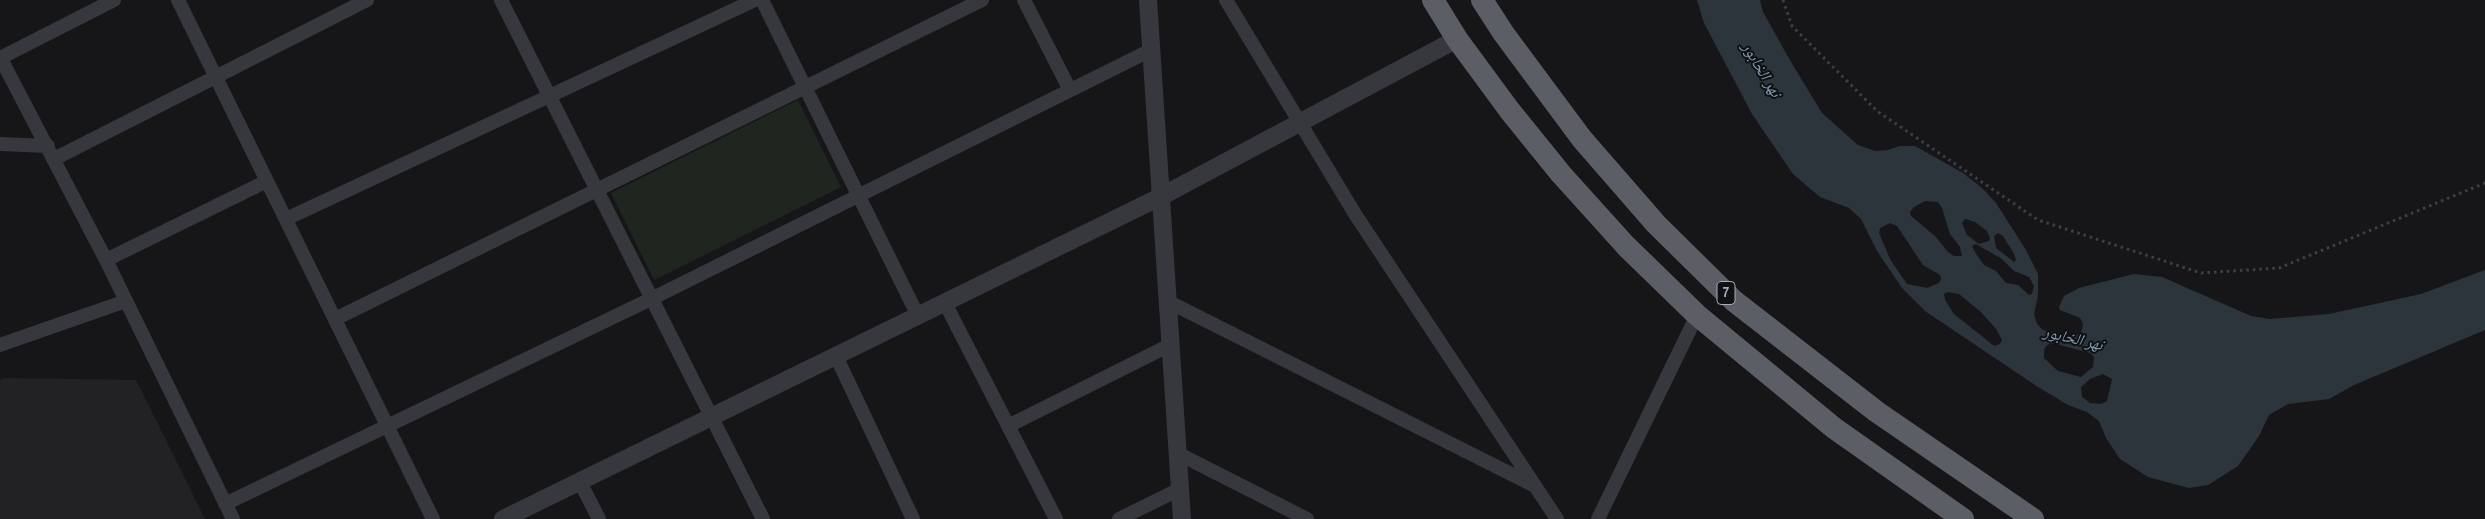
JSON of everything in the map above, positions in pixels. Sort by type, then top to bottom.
[{"type":"highway","name":"7","points":[[1433,0],[1457,39],[1510,111],[1562,174],[1626,246],[1697,315],[1834,428],[1963,519]]},
{"type":"highway","name":"7","points":[[1482,0],[1504,34],[1582,139],[1656,224],[1734,301],[1877,412],[2033,519]]},
{"type":"street","points":[[114,0],[0,57],[106,260],[233,519]]},
{"type":"street","points":[[178,0],[433,519]]},
{"type":"street","points":[[0,144],[51,152],[216,77],[367,0]]},
{"type":"street","points":[[501,0],[713,416],[763,519]]},
{"type":"street","points":[[286,219],[755,0]]},
{"type":"street","points":[[762,0],[918,316]]},
{"type":"street","points":[[335,319],[982,0]]},
{"type":"street","points":[[1024,0],[1070,90]]},
{"type":"street","points":[[1148,0],[1182,519]]},
{"type":"street","points":[[1226,0],[1355,214],[1537,487],[1556,519]]},
{"type":"street","points":[[503,519],[1160,197],[1457,39]]},
{"type":"street","points":[[225,504],[653,298],[1151,50]]},
{"type":"street","points":[[106,260],[267,181]]},
{"type":"street","points":[[0,345],[126,301]]},
{"type":"street","points":[[1167,301],[1537,487]]},
{"type":"street","points":[[945,303],[1056,519]]},
{"type":"street","points":[[1598,519],[1697,315]]},
{"type":"street","points":[[1008,426],[1170,345]]},
{"type":"street","points":[[836,356],[913,519]]},
{"type":"street","points":[[1177,453],[1307,519]]},
{"type":"street","points":[[580,482],[599,519]]},
{"type":"street","points":[[1119,519],[1180,489]]},
{"type":"path","points":[[1783,0],[1792,26],[1877,111],[2038,220],[2201,273],[2279,268],[2485,183]]},
{"type":"shaded area","points":[[798,100],[841,187],[654,280],[611,193]]},
{"type":"shaded area","points":[[3,378],[136,380],[205,519],[0,519],[0,380]]},
{"type":"water","name":"نهر الخابور","points":[[1697,0],[1760,0],[1763,12],[1822,113],[1858,145],[1875,151],[1888,150],[1900,146],[1915,146],[1963,173],[1982,188],[1996,203],[2026,250],[2038,274],[2038,296],[2034,314],[2037,324],[2043,330],[2066,336],[2081,334],[2083,324],[2080,318],[2060,310],[2059,307],[2064,296],[2079,288],[2134,274],[2162,277],[2251,316],[2270,319],[2329,314],[2421,294],[2485,270],[2485,330],[2354,385],[2329,399],[2288,404],[2269,415],[2259,436],[2238,466],[2208,485],[2189,488],[2148,477],[2120,459],[2106,438],[2099,421],[2087,412],[2068,405],[2038,387],[1925,311],[1902,288],[1877,251],[1861,219],[1849,208],[1820,197],[1793,174],[1752,114],[1704,23]],"holes":[[[1925,201],[1938,202],[1942,208],[1950,234],[1960,247],[1962,256],[1954,256],[1948,252],[1936,237],[1911,216],[1910,212],[1914,207]],[[1965,219],[1975,222],[1987,231],[1990,238],[1989,241],[1979,244],[1967,235],[1962,223]],[[1890,223],[1897,226],[1923,265],[1940,275],[1939,283],[1927,288],[1907,284],[1890,259],[1879,233],[1880,228]],[[1998,233],[2003,236],[2016,260],[2014,262],[1996,248],[1994,236]],[[1976,244],[2002,259],[2014,271],[2029,277],[2034,286],[2032,294],[2029,295],[2018,285],[2006,283],[1996,271],[1984,265],[1972,246]],[[1948,292],[1959,294],[1981,312],[1996,329],[2002,340],[2000,344],[1994,346],[1954,314],[1945,300],[1944,294]],[[2053,343],[2090,353],[2094,357],[2093,367],[2081,377],[2058,371],[2044,358],[2044,350],[2047,345]],[[2103,374],[2112,379],[2107,401],[2101,404],[2090,403],[2082,397],[2081,387],[2090,379]]]}]
